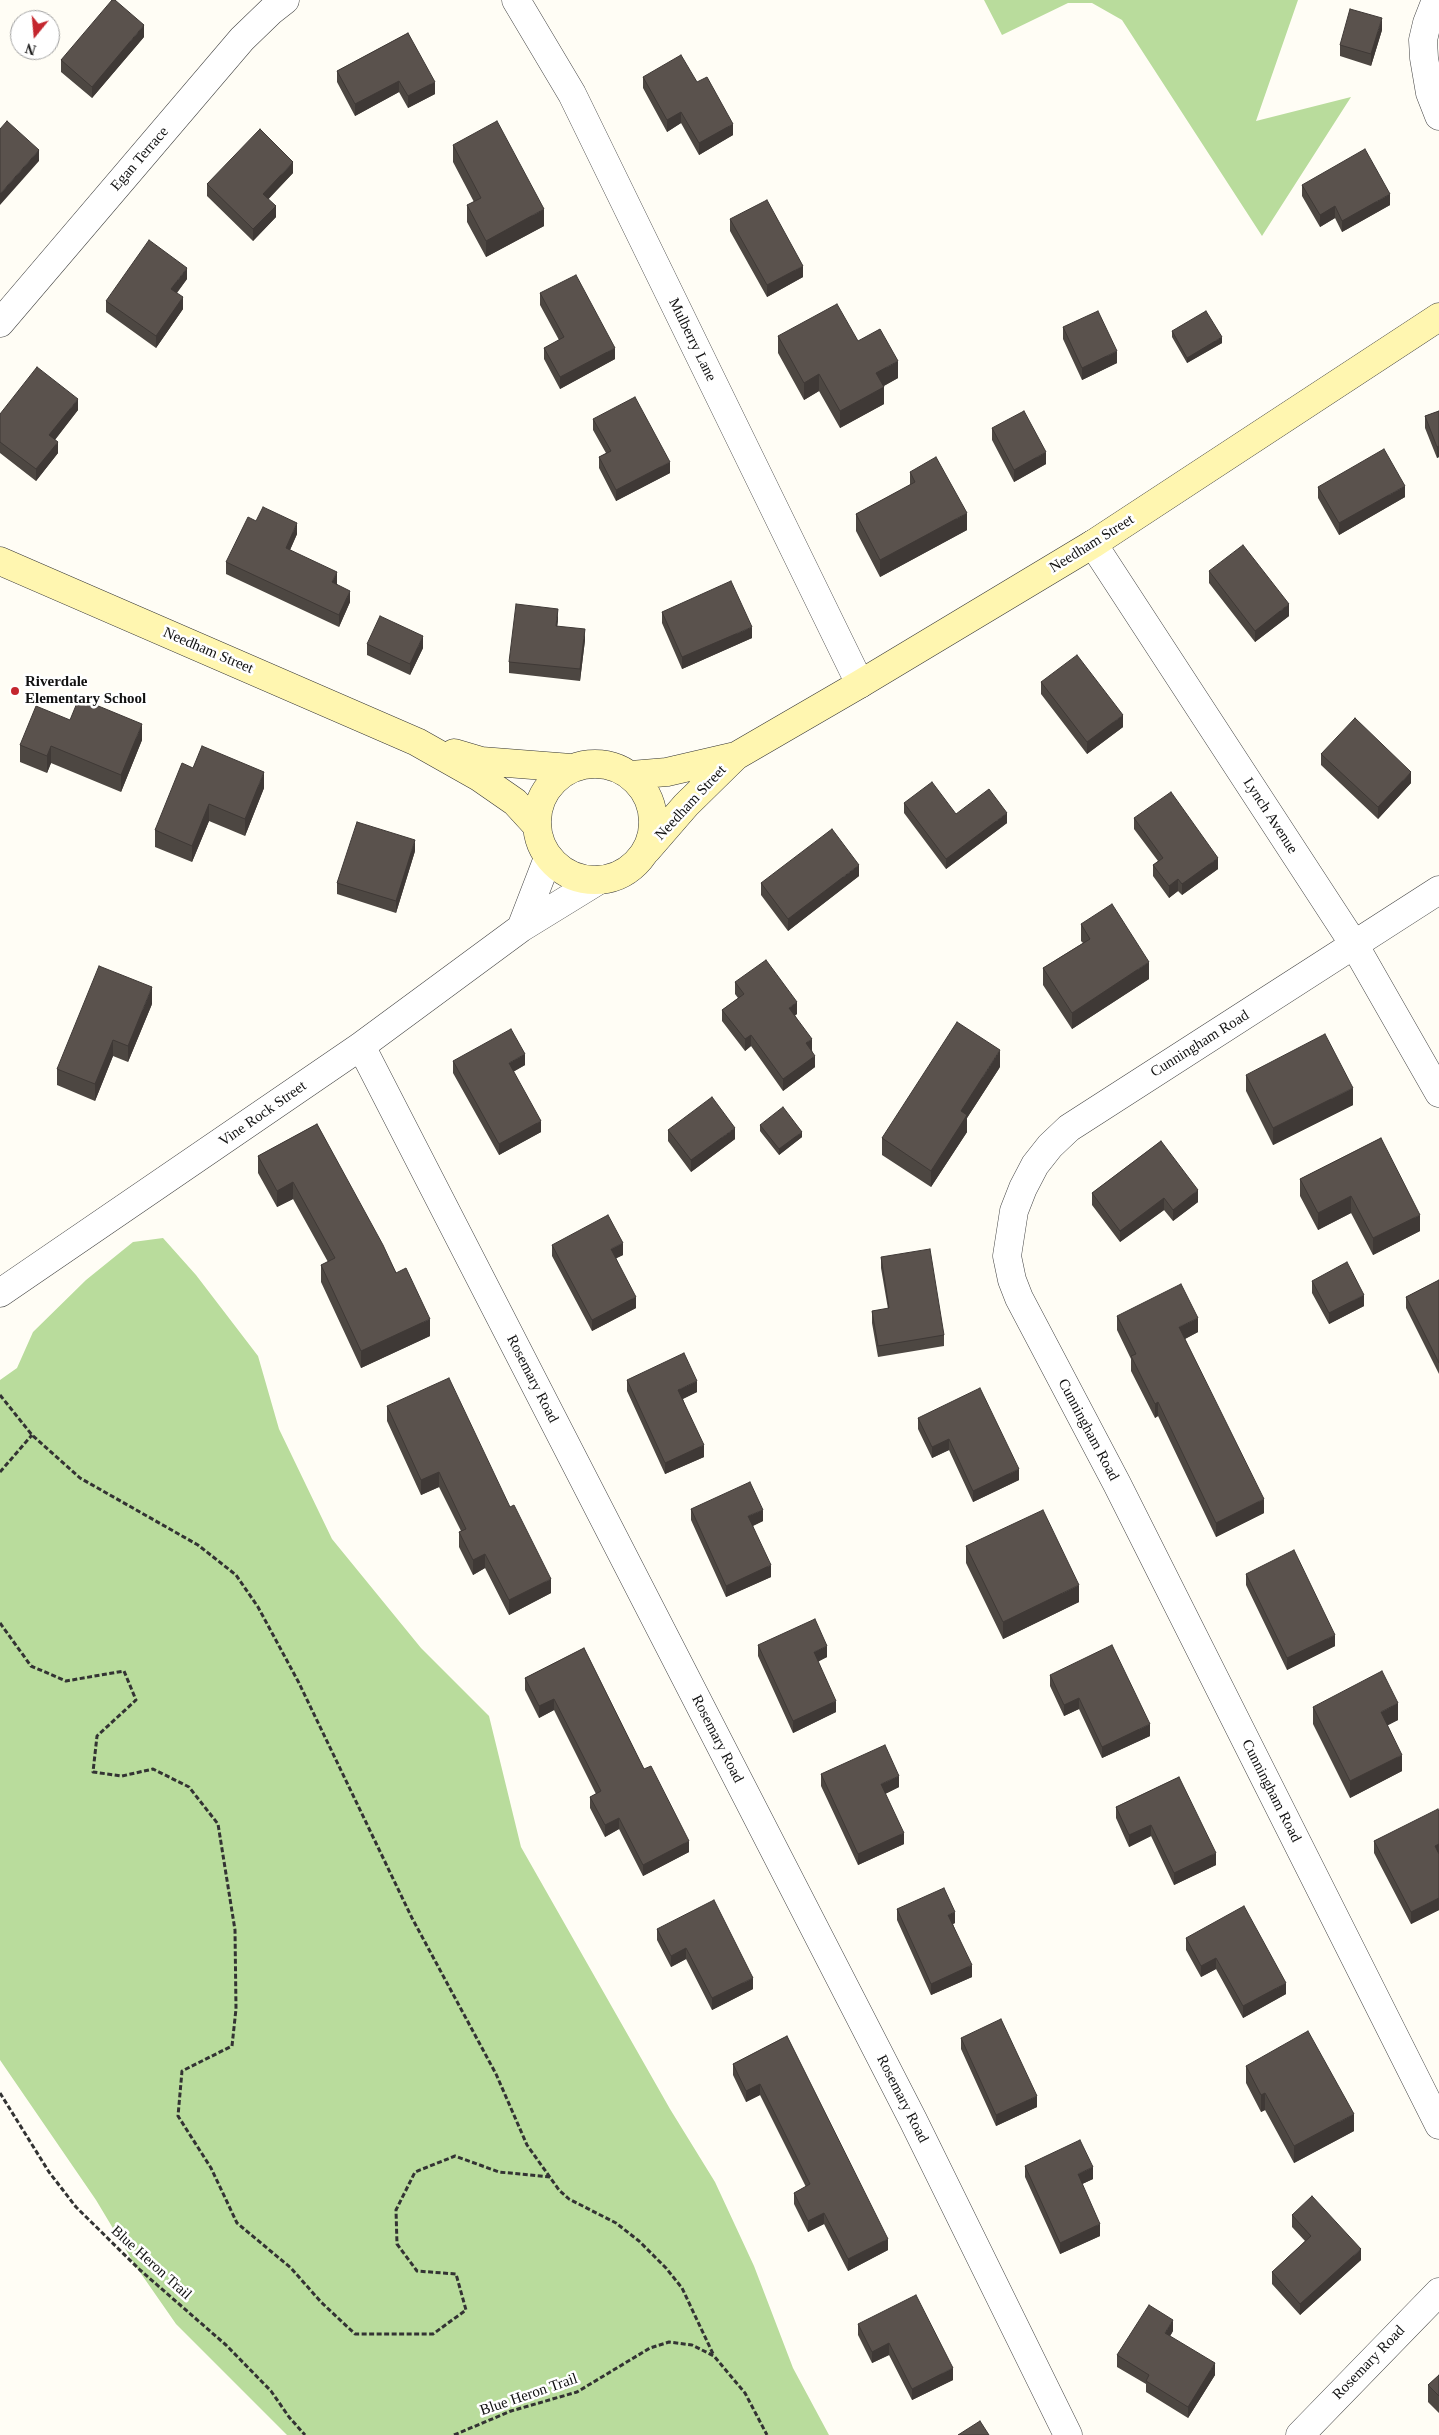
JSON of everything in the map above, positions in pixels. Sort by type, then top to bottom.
[{"type":"main road","name":"Needham Street","points":[[647,850],[686,805],[736,756],[1093,544],[1439,317]]},
{"type":"main road","name":"Needham Street","points":[[0,561],[416,742],[479,777],[515,802],[537,826]]},
{"type":"main road","name":"Needham Street","points":[[416,742],[481,761],[571,768]]},
{"type":"main road","name":"Needham Street","points":[[631,776],[667,772],[736,756]]},
{"type":"main road","points":[[587,764],[602,764],[617,768],[631,776],[643,787],[650,802],[654,818],[653,835],[647,850],[635,865],[618,876],[599,880],[580,878],[562,871],[548,858],[540,843],[537,826],[538,808],[545,792],[557,778],[571,768],[587,764]]},
{"type":"street","name":"Egan Terrace","points":[[0,323],[242,39],[285,0]]},
{"type":"street","name":"Mulberry Lane","points":[[516,0],[572,94],[860,684]]},
{"type":"street","points":[[1436,0],[1423,40],[1430,93],[1439,116]]},
{"type":"street","name":"Lynch Avenue","points":[[1093,544],[1355,946],[1439,1093]]},
{"type":"street","points":[[521,928],[548,858]]},
{"type":"street","name":"Vine Rock Street","points":[[0,1293],[361,1046],[521,928],[599,880]]},
{"type":"street","name":"Cunningham Road","points":[[1439,890],[1355,946],[1069,1128],[1045,1153],[1023,1188],[1014,1211],[1008,1256],[1012,1280],[1019,1298],[1117,1484],[1439,2125]]},
{"type":"street","name":"Rosemary Road","points":[[361,1046],[913,2120],[1068,2435]]},
{"type":"street","name":"Rosemary Road","points":[[1300,2435],[1439,2292]]},
{"type":"path","points":[[0,1395],[32,1435],[80,1478],[198,1545],[221,1561],[236,1575],[258,1607],[318,1722],[412,1918],[484,2050],[520,2132],[559,2190],[569,2198],[616,2224],[639,2241],[666,2268],[685,2295],[714,2356]]},
{"type":"path","points":[[0,1472],[32,1435]]},
{"type":"path","points":[[0,1623],[31,1666],[66,1682],[124,1671],[136,1700],[97,1736],[93,1772],[122,1776],[152,1769],[189,1787],[218,1824],[235,1930],[236,2010],[232,2046],[182,2071],[178,2116],[211,2168],[237,2223],[291,2268],[320,2302],[355,2334],[433,2334],[466,2310],[456,2274],[417,2271],[397,2244],[396,2210],[415,2172],[455,2156],[499,2172],[550,2177]]},
{"type":"path","name":"Blue Heron Trail","points":[[0,2093],[49,2172],[76,2207],[140,2270],[226,2346],[265,2384],[305,2435]]},
{"type":"path","name":"Blue Heron Trail","points":[[454,2435],[511,2411],[577,2392],[642,2352],[659,2345],[681,2342],[714,2356],[744,2393],[767,2435]]},
{"type":"green space","points":[[984,0],[1298,0],[1256,121],[1351,97],[1262,236],[1122,20],[1092,3],[1068,3],[1002,35]]},
{"type":"green space","points":[[163,1238],[196,1275],[258,1356],[279,1429],[332,1539],[421,1648],[489,1716],[521,1847],[670,2109],[715,2182],[754,2266],[793,2368],[829,2435],[287,2435],[176,2324],[135,2265],[96,2200],[0,2060],[0,1380],[17,1368],[33,1332],[86,1280],[133,1242]]},
{"type":"building","points":[[112,0],[115,0],[144,25],[92,87],[61,60]]},
{"type":"building","points":[[1350,9],[1382,18],[1371,54],[1340,45]]},
{"type":"building","points":[[408,33],[435,82],[408,96],[399,81],[355,104],[337,71]]},
{"type":"building","points":[[681,55],[697,82],[707,77],[733,124],[699,143],[681,112],[667,120],[643,77]]},
{"type":"building","points":[[7,121],[39,150],[0,194],[0,129]]},
{"type":"building","points":[[497,121],[544,209],[486,241],[467,205],[481,198],[453,145]]},
{"type":"building","points":[[260,129],[293,162],[263,194],[276,206],[253,229],[207,184]]},
{"type":"building","points":[[1365,149],[1390,194],[1342,221],[1335,206],[1320,215],[1302,185]]},
{"type":"building","points":[[767,200],[803,266],[767,285],[730,219]]},
{"type":"building","points":[[149,240],[187,268],[171,289],[183,297],[156,336],[106,301]]},
{"type":"building","points":[[576,275],[615,348],[560,377],[544,348],[564,337],[540,293]]},
{"type":"building","points":[[837,304],[858,341],[880,329],[898,361],[876,373],[884,387],[840,411],[819,374],[804,383],[778,336]]},
{"type":"building","points":[[1098,311],[1117,351],[1082,368],[1063,327]]},
{"type":"building","points":[[1206,311],[1222,337],[1187,358],[1172,331]]},
{"type":"building","points":[[37,367],[78,399],[49,435],[58,442],[36,469],[0,442],[0,414]]},
{"type":"building","points":[[635,397],[670,462],[616,490],[599,457],[611,451],[593,419]]},
{"type":"building","points":[[1024,411],[1046,452],[1014,470],[992,428]]},
{"type":"building","points":[[1439,411],[1439,446],[1437,447],[1425,416]]},
{"type":"building","points":[[1384,449],[1405,486],[1339,523],[1318,487]]},
{"type":"building","points":[[936,457],[967,513],[880,560],[856,514],[915,482],[910,472]]},
{"type":"building","points":[[263,507],[297,523],[286,548],[337,572],[332,582],[350,591],[339,615],[226,562],[248,517],[256,521]]},
{"type":"building","points":[[1243,545],[1289,604],[1255,631],[1209,571]]},
{"type":"building","points":[[731,581],[752,627],[682,657],[662,612]]},
{"type":"building","points":[[516,604],[558,609],[556,626],[585,629],[580,669],[509,662]]},
{"type":"building","points":[[380,616],[423,636],[410,664],[367,644]]},
{"type":"building","points":[[1077,655],[1123,715],[1087,742],[1041,682]]},
{"type":"building","points":[[79,698],[142,724],[121,775],[51,746],[47,756],[20,745],[36,706],[70,720]]},
{"type":"building","points":[[1355,718],[1411,772],[1378,807],[1321,754]]},
{"type":"building","points":[[202,746],[264,772],[245,819],[209,804],[192,846],[155,830],[182,763],[193,768]]},
{"type":"building","points":[[932,782],[956,814],[989,789],[1007,813],[946,859],[904,803]]},
{"type":"building","points":[[1171,792],[1218,858],[1182,884],[1178,879],[1169,886],[1153,865],[1163,858],[1134,818]]},
{"type":"building","points":[[357,822],[415,840],[396,901],[337,883]]},
{"type":"building","points":[[832,829],[859,865],[788,919],[761,883]]},
{"type":"building","points":[[1112,904],[1149,962],[1072,1013],[1043,968],[1090,939],[1081,924]]},
{"type":"building","points":[[766,960],[797,1002],[789,1008],[812,1039],[806,1043],[815,1056],[783,1079],[751,1035],[745,1039],[722,1010],[744,994],[735,982]]},
{"type":"building","points":[[99,966],[152,987],[128,1046],[113,1040],[95,1084],[57,1069]]},
{"type":"building","points":[[957,1022],[1000,1050],[961,1111],[967,1115],[931,1171],[882,1138]]},
{"type":"building","points":[[511,1029],[525,1054],[509,1063],[541,1121],[499,1144],[453,1061]]},
{"type":"building","points":[[1325,1034],[1353,1088],[1273,1128],[1246,1075]]},
{"type":"building","points":[[712,1097],[735,1128],[691,1160],[668,1130]]},
{"type":"building","points":[[783,1107],[802,1132],[779,1149],[760,1125]]},
{"type":"building","points":[[317,1124],[383,1245],[396,1273],[406,1268],[430,1319],[361,1351],[321,1265],[335,1258],[293,1182],[277,1191],[258,1156]]},
{"type":"building","points":[[1381,1138],[1420,1215],[1373,1238],[1351,1196],[1318,1213],[1300,1179]]},
{"type":"building","points":[[1161,1141],[1198,1190],[1173,1210],[1164,1198],[1120,1231],[1092,1193]]},
{"type":"building","points":[[608,1215],[623,1243],[611,1249],[636,1297],[592,1320],[552,1245]]},
{"type":"building","points":[[930,1249],[944,1335],[878,1346],[872,1311],[889,1308],[881,1257]]},
{"type":"building","points":[[1347,1262],[1364,1295],[1329,1313],[1312,1281]]},
{"type":"building","points":[[1439,1280],[1439,1363],[1406,1297]]},
{"type":"building","points":[[1181,1284],[1198,1318],[1179,1327],[1264,1499],[1216,1523],[1158,1402],[1155,1404],[1131,1356],[1136,1354],[1117,1316]]},
{"type":"building","points":[[684,1353],[697,1381],[678,1390],[704,1445],[665,1463],[627,1380]]},
{"type":"building","points":[[449,1378],[510,1507],[514,1505],[551,1579],[509,1600],[485,1554],[473,1560],[459,1532],[466,1529],[439,1472],[421,1480],[387,1406]]},
{"type":"building","points":[[980,1388],[1019,1469],[973,1491],[949,1439],[932,1447],[918,1418]]},
{"type":"building","points":[[750,1482],[763,1510],[748,1516],[771,1565],[726,1586],[691,1509]]},
{"type":"building","points":[[1043,1510],[1079,1585],[1003,1622],[966,1546]]},
{"type":"building","points":[[1294,1550],[1335,1635],[1287,1658],[1246,1574]]},
{"type":"building","points":[[815,1619],[827,1646],[814,1652],[836,1701],[793,1721],[758,1645]]},
{"type":"building","points":[[1112,1645],[1150,1724],[1102,1747],[1079,1698],[1064,1705],[1050,1675]]},
{"type":"building","points":[[584,1648],[644,1769],[651,1766],[689,1841],[643,1865],[619,1818],[605,1825],[590,1797],[601,1791],[554,1699],[539,1706],[525,1678]]},
{"type":"building","points":[[1382,1671],[1398,1703],[1381,1712],[1402,1755],[1350,1781],[1313,1707]]},
{"type":"building","points":[[885,1745],[899,1776],[881,1784],[904,1833],[858,1854],[821,1774]]},
{"type":"building","points":[[1179,1777],[1216,1853],[1174,1873],[1151,1825],[1129,1835],[1116,1807]]},
{"type":"building","points":[[1438,1809],[1439,1844],[1435,1846],[1439,1854],[1439,1898],[1411,1912],[1374,1841]]},
{"type":"building","points":[[944,1888],[955,1912],[948,1915],[972,1965],[931,1984],[897,1909]]},
{"type":"building","points":[[714,1900],[753,1978],[712,1998],[686,1948],[671,1956],[657,1929]]},
{"type":"building","points":[[1244,1906],[1286,1983],[1243,2006],[1216,1958],[1201,1966],[1186,1938]]},
{"type":"building","points":[[1001,2019],[1037,2096],[996,2115],[961,2038]]},
{"type":"building","points":[[1308,2031],[1354,2114],[1294,2146],[1265,2093],[1261,2095],[1246,2066]]},
{"type":"building","points":[[787,2036],[888,2239],[848,2259],[824,2213],[808,2221],[794,2193],[810,2184],[760,2084],[746,2091],[733,2064]]},
{"type":"building","points":[[1080,2140],[1093,2167],[1078,2174],[1100,2224],[1060,2243],[1025,2166]]},
{"type":"building","points":[[1312,2196],[1361,2249],[1300,2304],[1272,2272],[1311,2236],[1292,2215]]},
{"type":"building","points":[[916,2295],[953,2368],[912,2389],[889,2343],[872,2352],[858,2324]]},
{"type":"building","points":[[1149,2305],[1173,2320],[1165,2333],[1215,2363],[1188,2407],[1146,2381],[1149,2375],[1117,2355]]},
{"type":"building","points":[[1439,2375],[1439,2396],[1428,2385]]},
{"type":"building","points":[[980,2421],[989,2435],[958,2435]]},
{"type":"place","name":"Riverdale Elementary School","points":[[15,691]]}]
